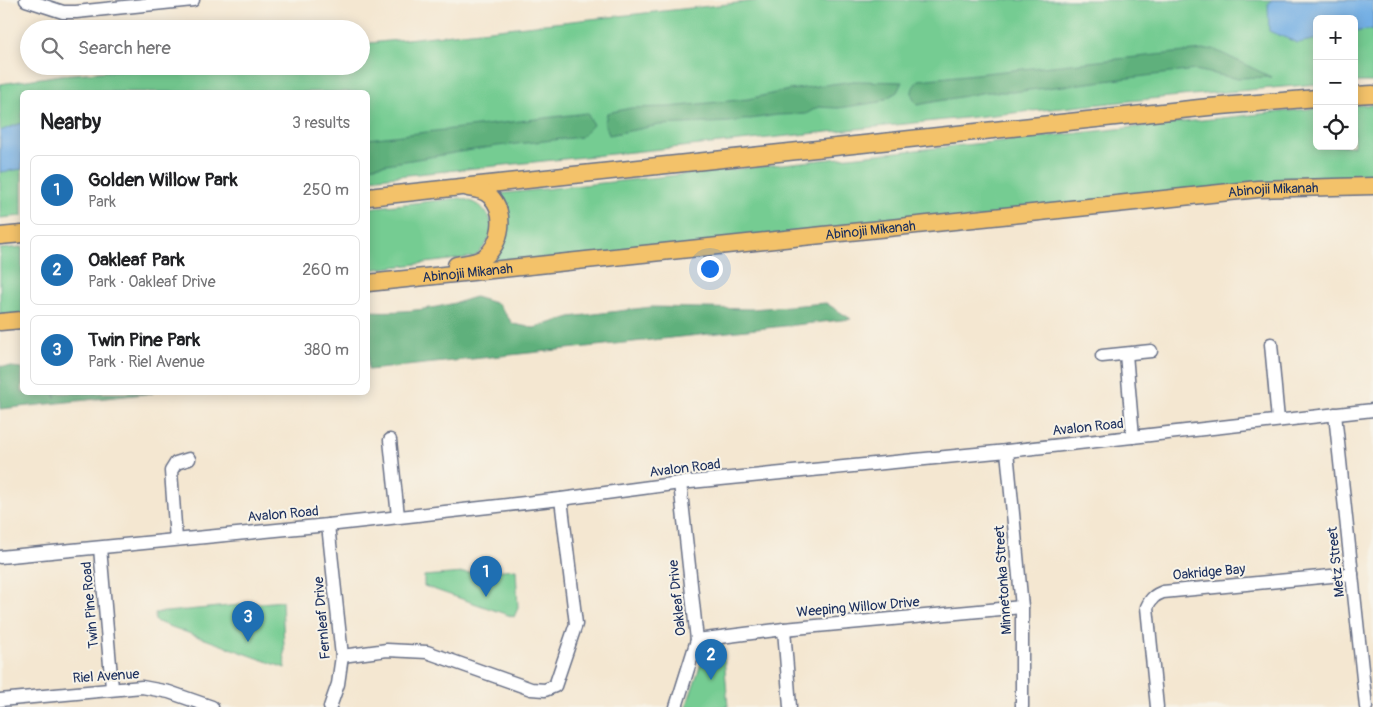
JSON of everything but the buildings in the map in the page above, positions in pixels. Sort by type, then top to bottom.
[{"type":"main road","points":[[1358,95],[1373,94]]},
{"type":"main road","points":[[370,197],[1209,107],[1313,98]]},
{"type":"main road","name":"Abinojii Mikanah","points":[[370,283],[1258,189],[1373,186]]},
{"type":"main road","points":[[370,277],[471,262],[482,258],[491,250],[500,228],[498,210],[489,195],[480,190],[463,187]]},
{"type":"main road","points":[[0,236],[20,234]]},
{"type":"main road","points":[[0,322],[20,320]]},
{"type":"street","points":[[26,0],[63,12],[76,12],[192,0]]},
{"type":"street","points":[[1270,344],[1278,420]]},
{"type":"street","points":[[1102,356],[1151,351]]},
{"type":"street","points":[[1126,354],[1133,437]]},
{"type":"street","name":"Avalon Road","points":[[0,557],[328,525],[561,499],[680,483],[1007,451],[1373,410]]},
{"type":"street","name":"Metz Street","points":[[1335,414],[1366,707]]},
{"type":"street","points":[[390,440],[398,516]]},
{"type":"street","name":"Minnetonka Street","points":[[1007,451],[1022,607],[1022,707]]},
{"type":"street","points":[[176,539],[171,471],[176,463],[189,459]]},
{"type":"street","name":"Oakleaf Drive","points":[[676,707],[697,640],[680,483]]},
{"type":"street","points":[[342,656],[387,650],[427,652],[532,689],[545,690],[555,686],[576,624],[561,499]]},
{"type":"street","name":"Fernleaf Drive","points":[[328,525],[342,656],[338,684],[330,707]]},
{"type":"street","name":"Twin Pine Road","points":[[100,548],[112,688]]},
{"type":"street","name":"Oakridge Bay","points":[[1157,707],[1147,606],[1156,595],[1163,592],[1352,574]]},
{"type":"street","name":"Weeping Willow Drive","points":[[697,640],[784,629],[1022,607]]},
{"type":"street","points":[[784,629],[790,707]]},
{"type":"street","name":"Riel Avenue","points":[[0,700],[112,688],[142,687],[169,692],[212,707]]},
{"type":"green space","points":[[765,0],[1373,0],[1373,82],[1358,82],[1358,15],[1313,15],[1313,84],[1169,97],[370,179],[370,90],[20,90],[20,216],[0,218],[0,84],[61,75],[370,75],[370,43]]},
{"type":"green space","points":[[1213,49],[1271,77],[1234,78],[1195,70],[1013,92],[986,92],[917,105],[912,95],[914,86],[919,80]]},
{"type":"green space","points":[[854,81],[902,82],[897,92],[880,102],[838,108],[818,107],[806,114],[777,115],[730,122],[659,125],[609,135],[605,123],[607,113],[631,108],[670,107],[748,99],[789,90]]},
{"type":"green space","points":[[1358,105],[1373,105],[1373,180],[489,265],[497,194],[1313,108],[1313,150],[1358,150]]},
{"type":"green space","points":[[587,113],[593,125],[581,137],[497,146],[370,167],[370,139]]},
{"type":"green space","points":[[460,198],[481,207],[491,222],[492,230],[483,248],[474,257],[370,270],[370,208]]},
{"type":"green space","points":[[20,247],[20,314],[0,317],[0,249]]},
{"type":"green space","points":[[475,297],[498,304],[513,324],[534,328],[570,317],[651,307],[752,309],[826,303],[851,319],[370,370],[370,311],[422,309],[448,305]]},
{"type":"green space","points":[[0,366],[20,368],[20,395],[54,395],[55,398],[55,395],[134,395],[0,409]]},
{"type":"green space","points":[[516,569],[518,608],[514,617],[424,586],[424,576]]},
{"type":"green space","points":[[282,601],[285,668],[155,621],[155,613]]},
{"type":"green space","points":[[723,643],[728,707],[686,707],[706,649],[711,644]]},
{"type":"water","points":[[1272,0],[1373,0],[1373,29],[1358,31],[1358,15],[1313,15],[1313,40],[1298,43],[1269,31],[1268,3]]},
{"type":"water","points":[[20,124],[20,169],[0,172],[0,131]]},
{"type":"place","name":"Golden Willow Park","points":[[486,597]]},
{"type":"place","name":"Twin Pine Park","points":[[248,642]]},
{"type":"place","name":"Oakleaf Park","points":[[711,680]]}]
